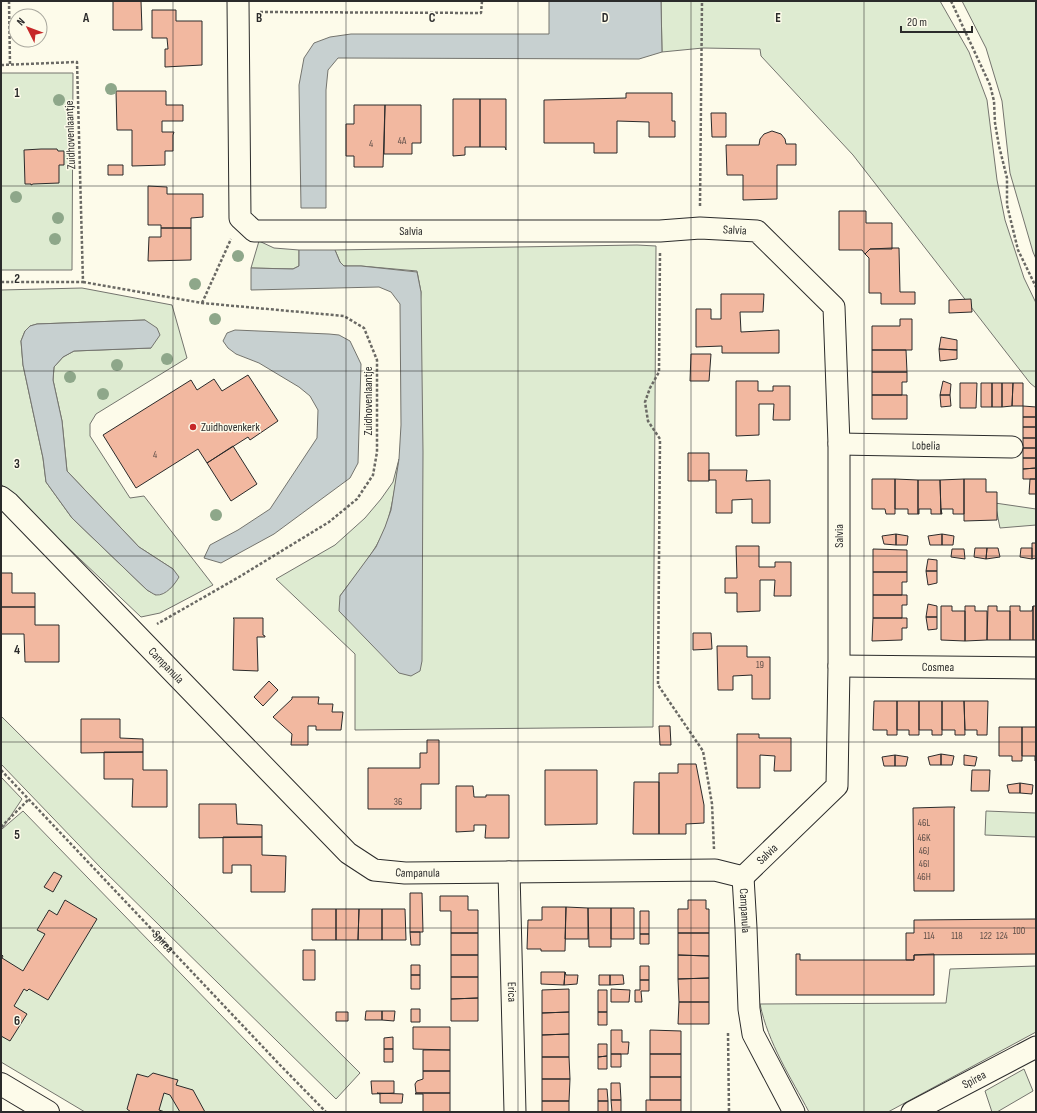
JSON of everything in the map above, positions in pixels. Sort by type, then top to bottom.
[{"type":"street","points":[[238,6],[240,218]]},
{"type":"street","name":"Salvia","points":[[240,218],[254,231],[660,231],[700,228],[757,231],[834,307],[839,444],[839,666],[837,786],[743,878]]},
{"type":"street","name":"Lobelia","points":[[839,444],[1012,447]]},
{"type":"street","name":"Campanula","points":[[1,497],[9,503],[138,635],[348,853],[374,870],[405,873],[715,870],[743,878],[749,1009],[753,1034],[794,1112]]},
{"type":"street","name":"Cosmea","points":[[839,666],[1036,668]]},
{"type":"street","name":"Erica","points":[[509,872],[515,1112]]},
{"type":"street","name":"Spirea","points":[[912,1112],[1036,1047]]},
{"type":"street","points":[[1,1084],[48,1112]]},
{"type":"path","points":[[9,1],[10,65]]},
{"type":"path","points":[[238,6],[481,13],[482,1]]},
{"type":"path","points":[[700,228],[702,1]]},
{"type":"path","points":[[951,1],[990,85],[994,101],[995,123],[999,146],[1007,178],[1007,205],[1018,250],[1036,287]]},
{"type":"path","name":"Zuidhovenlaantje","points":[[1,65],[77,62],[83,282]]},
{"type":"path","points":[[202,303],[240,218]]},
{"type":"path","points":[[660,231],[659,372],[650,388],[646,402],[648,421],[660,439],[658,685],[703,751],[712,804],[715,870]]},
{"type":"path","name":"Zuidhovenlaantje","points":[[1,282],[83,282],[202,303],[344,316],[364,328],[377,360],[377,452],[373,475],[357,499],[329,522],[240,577],[138,635]]},
{"type":"path","name":"Spirea","points":[[1,770],[326,1112]]},
{"type":"path","points":[[1,827],[29,799]]},
{"type":"path","points":[[729,1112],[728,1028],[749,1009]]},
{"type":"green space","points":[[661,1],[940,1],[969,52],[987,100],[997,180],[1005,220],[1024,278],[1036,303],[1036,388],[1030,383],[853,155],[761,56],[760,49],[703,48],[662,52]]},
{"type":"green space","points":[[962,1],[1036,1],[1036,259],[1010,173],[1002,101],[986,48]]},
{"type":"green space","points":[[1,73],[73,73],[72,270],[1,270]]},
{"type":"green space","points":[[259,241],[274,248],[299,250],[299,266],[293,269],[251,268]]},
{"type":"green space","points":[[637,245],[656,246],[653,727],[355,730],[355,654],[276,579],[335,545],[365,518],[393,482],[399,459],[392,501],[382,536],[371,554],[340,596],[399,673],[421,292],[417,271],[344,266],[340,262],[335,250]]},
{"type":"green space","points":[[82,288],[172,305],[187,358],[96,414],[90,424],[90,436],[130,498],[144,496],[213,585],[160,613],[141,617],[1,484],[1,290]],"holes":[[[145,320],[151,348],[74,351],[63,357],[54,367],[53,380],[62,421],[67,471],[139,547],[173,569],[156,595],[147,590],[72,518],[46,482],[43,458],[23,365],[21,341],[25,331],[30,326],[37,324]]]},
{"type":"green space","points":[[995,503],[1036,509],[1036,525],[1000,528]]},
{"type":"green space","points":[[1,716],[360,1073],[336,1099],[101,868],[1,764]]},
{"type":"green space","points":[[1,777],[22,799],[2,829],[23,811],[315,1112],[85,1112],[1,1062]]},
{"type":"green space","points":[[986,811],[1036,813],[1036,837],[985,835]]},
{"type":"green space","points":[[1036,966],[1036,1032],[888,1112],[809,1112],[768,1033],[760,1004],[946,1003],[950,969]]},
{"type":"green space","points":[[1024,1069],[1033,1091],[997,1112],[992,1112],[985,1091]]},
{"type":"shaded area","points":[[549,1],[661,1],[662,52],[639,59],[338,58],[328,70],[326,90],[326,208],[301,208],[299,85],[304,58],[314,43],[330,37],[351,34],[549,34]]},
{"type":"shaded area","points":[[299,250],[335,250],[340,262],[344,266],[361,266],[417,272],[421,292],[423,452],[422,661],[420,671],[411,676],[399,673],[339,611],[340,596],[376,547],[391,510],[399,459],[401,425],[400,304],[391,292],[379,287],[251,290],[251,268],[293,269],[299,266]]},
{"type":"shaded area","points":[[145,320],[157,328],[160,335],[151,348],[74,351],[63,357],[54,367],[53,380],[62,421],[67,471],[139,547],[173,569],[179,577],[167,592],[160,595],[156,595],[147,590],[72,518],[46,482],[43,458],[23,365],[21,341],[25,331],[30,326],[37,324]]},
{"type":"shaded area","points":[[235,330],[329,334],[339,335],[350,341],[361,364],[358,463],[350,478],[274,534],[221,563],[204,558],[210,545],[238,530],[270,509],[317,438],[318,410],[310,396],[299,387],[259,363],[236,354],[228,348],[223,341],[227,333]]},
{"type":"building","points":[[113,1],[141,1],[142,30],[113,30]]},
{"type":"building","points":[[152,10],[176,10],[176,21],[202,21],[202,65],[165,67],[165,49],[168,49],[167,38],[152,38]]},
{"type":"building","points":[[116,91],[166,91],[166,105],[183,105],[183,121],[162,121],[162,132],[174,132],[173,151],[165,151],[165,165],[132,166],[132,130],[117,130]]},
{"type":"building","points":[[626,93],[672,93],[672,121],[675,121],[675,137],[649,137],[649,122],[617,121],[617,153],[594,153],[594,143],[544,143],[544,100],[626,98]]},
{"type":"building","points":[[453,99],[480,99],[480,147],[465,147],[465,155],[453,156]]},
{"type":"building","points":[[480,99],[506,99],[506,150],[505,147],[480,147]]},
{"type":"building","points":[[354,105],[385,105],[383,167],[354,167],[354,156],[346,156],[346,124],[354,124]]},
{"type":"building","points":[[385,105],[421,105],[421,143],[412,143],[412,154],[384,154]]},
{"type":"building","points":[[711,113],[726,113],[726,137],[712,137]]},
{"type":"building","points":[[772,131],[781,134],[785,139],[786,144],[796,144],[796,165],[777,165],[777,199],[743,200],[743,175],[727,175],[726,145],[759,145],[760,139],[764,134]]},
{"type":"building","points":[[57,149],[58,151],[64,151],[64,165],[59,165],[59,183],[25,184],[24,150]]},
{"type":"building","points":[[108,165],[123,165],[123,175],[108,175]]},
{"type":"building","points":[[148,186],[167,187],[167,194],[203,194],[203,217],[191,218],[191,228],[161,228],[161,225],[148,225]]},
{"type":"building","points":[[839,211],[866,211],[866,223],[892,223],[892,249],[870,249],[865,254],[862,250],[839,250]]},
{"type":"building","points":[[161,228],[191,228],[191,260],[148,261],[149,237],[161,237]]},
{"type":"building","points":[[899,248],[900,292],[915,292],[915,304],[881,304],[881,293],[869,293],[869,258],[865,254],[870,249]]},
{"type":"building","points":[[721,294],[764,294],[763,312],[740,312],[741,332],[779,330],[779,353],[722,353],[722,346],[696,347],[696,309],[711,309],[711,319],[721,319]]},
{"type":"building","points":[[971,299],[972,312],[949,313],[949,300]]},
{"type":"building","points":[[900,319],[912,319],[912,350],[872,350],[872,326],[900,326]]},
{"type":"building","points":[[941,337],[957,340],[957,350],[939,349]]},
{"type":"building","points":[[939,349],[957,350],[957,359],[940,361]]},
{"type":"building","points":[[872,350],[906,350],[907,372],[872,372]]},
{"type":"building","points":[[691,354],[711,354],[709,381],[690,381]]},
{"type":"building","points":[[872,372],[907,372],[907,382],[902,382],[902,395],[872,395]]},
{"type":"building","name":"Zuidhovenkerk","points":[[248,375],[278,421],[250,440],[248,437],[207,463],[198,449],[136,488],[103,435],[191,380],[197,390],[214,379],[222,391]]},
{"type":"building","points":[[736,381],[758,381],[758,391],[773,391],[773,386],[790,386],[790,420],[773,420],[774,404],[759,404],[759,435],[736,436]]},
{"type":"building","points":[[943,381],[951,384],[950,395],[940,395]]},
{"type":"building","points":[[960,383],[977,383],[976,408],[960,408]]},
{"type":"building","points":[[981,383],[992,383],[992,407],[981,407]]},
{"type":"building","points":[[992,383],[1002,383],[1002,407],[992,407]]},
{"type":"building","points":[[1002,383],[1013,383],[1012,406],[1002,407]]},
{"type":"building","points":[[1013,383],[1023,383],[1023,406],[1012,406]]},
{"type":"building","points":[[872,395],[907,395],[907,419],[872,419]]},
{"type":"building","points":[[940,395],[950,395],[951,406],[941,407]]},
{"type":"building","points":[[1023,406],[1036,407],[1036,417],[1023,417]]},
{"type":"building","points":[[1023,417],[1036,417],[1036,427],[1023,427]]},
{"type":"building","points":[[1023,427],[1036,427],[1036,438],[1023,438]]},
{"type":"building","points":[[1023,438],[1036,438],[1036,448],[1023,448]]},
{"type":"building","points":[[233,446],[257,484],[231,501],[207,463]]},
{"type":"building","points":[[1023,448],[1036,448],[1036,458],[1023,458]]},
{"type":"building","points":[[688,453],[709,453],[709,481],[688,481]]},
{"type":"building","points":[[1023,458],[1036,458],[1036,468],[1023,469]]},
{"type":"building","points":[[1036,468],[1036,479],[1023,479],[1023,469]]},
{"type":"building","points":[[709,470],[747,470],[746,481],[770,480],[770,523],[752,523],[752,499],[732,500],[732,513],[716,513],[716,480],[709,480]]},
{"type":"building","points":[[872,479],[895,479],[895,514],[886,514],[885,509],[872,509]]},
{"type":"building","points":[[895,479],[918,480],[918,514],[908,514],[908,509],[895,509]]},
{"type":"building","points":[[964,479],[986,479],[986,492],[997,492],[997,520],[964,521]]},
{"type":"building","points":[[964,479],[964,514],[953,514],[953,509],[941,509],[941,514],[940,480]]},
{"type":"building","points":[[1030,479],[1036,479],[1036,494],[1029,494]]},
{"type":"building","points":[[918,480],[940,480],[941,514],[931,514],[931,509],[919,509],[918,514]]},
{"type":"building","points":[[896,534],[896,545],[884,544],[882,536]]},
{"type":"building","points":[[896,534],[908,536],[907,545],[896,545]]},
{"type":"building","points":[[942,534],[942,545],[930,545],[928,536]]},
{"type":"building","points":[[942,534],[954,536],[953,545],[942,545]]},
{"type":"building","points":[[1032,543],[1036,543],[1036,558],[1032,559]]},
{"type":"building","points":[[736,546],[759,546],[759,567],[775,567],[775,562],[791,562],[791,596],[774,596],[775,580],[760,580],[760,611],[737,612],[737,593],[725,593],[725,578],[737,578]]},
{"type":"building","points":[[975,548],[987,548],[986,559],[974,557]]},
{"type":"building","points":[[987,548],[998,548],[1000,557],[986,559]]},
{"type":"building","points":[[1021,548],[1032,548],[1032,559],[1020,557]]},
{"type":"building","points":[[873,549],[907,550],[907,572],[873,572]]},
{"type":"building","points":[[952,549],[964,549],[965,559],[951,557]]},
{"type":"building","points":[[928,559],[937,560],[937,571],[926,571]]},
{"type":"building","points":[[926,571],[937,571],[937,583],[928,585]]},
{"type":"building","points":[[873,572],[907,572],[907,582],[902,582],[902,595],[873,595]]},
{"type":"building","points":[[1,573],[12,573],[12,593],[35,593],[35,607],[1,607]]},
{"type":"building","points":[[873,595],[907,595],[907,605],[902,605],[902,618],[873,618]]},
{"type":"building","points":[[928,604],[937,606],[937,617],[926,617]]},
{"type":"building","points":[[941,606],[952,606],[952,611],[965,611],[965,641],[941,640]]},
{"type":"building","points":[[965,606],[975,606],[975,611],[987,611],[987,640],[965,641]]},
{"type":"building","points":[[988,606],[997,606],[997,611],[1010,611],[1010,640],[987,640]]},
{"type":"building","points":[[1010,606],[1020,606],[1020,611],[1032,611],[1033,606],[1033,640],[1010,640]]},
{"type":"building","points":[[1033,606],[1036,606],[1036,640],[1033,640]]},
{"type":"building","points":[[1,607],[35,607],[35,625],[59,625],[59,662],[25,662],[24,634],[1,634]]},
{"type":"building","points":[[926,617],[937,617],[937,629],[928,630]]},
{"type":"building","points":[[233,618],[263,618],[263,635],[265,637],[257,637],[258,671],[233,670]]},
{"type":"building","points":[[873,618],[907,618],[907,628],[902,628],[902,640],[872,641]]},
{"type":"building","points":[[693,633],[711,633],[712,649],[693,650]]},
{"type":"building","points":[[717,646],[747,646],[747,657],[770,657],[770,699],[752,699],[752,675],[733,676],[733,690],[718,690]]},
{"type":"building","points":[[269,681],[278,690],[263,706],[254,697]]},
{"type":"building","points":[[292,697],[319,697],[318,704],[333,704],[332,712],[343,712],[341,730],[316,730],[316,726],[308,726],[308,745],[291,745],[292,734],[273,717],[292,699]]},
{"type":"building","points":[[874,701],[897,701],[897,735],[887,735],[887,730],[873,730]]},
{"type":"building","points":[[897,701],[919,701],[919,735],[909,735],[909,730],[897,730]]},
{"type":"building","points":[[919,701],[942,701],[942,735],[932,735],[932,730],[919,730]]},
{"type":"building","points":[[942,701],[964,701],[965,735],[955,735],[955,730],[942,730]]},
{"type":"building","points":[[964,701],[988,701],[987,735],[977,735],[977,730],[965,730]]},
{"type":"building","points":[[81,719],[120,719],[120,738],[143,739],[143,752],[81,753]]},
{"type":"building","points":[[659,726],[670,726],[671,745],[660,745]]},
{"type":"building","points":[[999,727],[1022,727],[1022,761],[1012,761],[1012,756],[999,756]]},
{"type":"building","points":[[1022,727],[1036,727],[1036,761],[1035,756],[1022,756]]},
{"type":"building","points":[[737,734],[759,734],[759,738],[791,738],[791,771],[774,771],[775,756],[760,755],[760,788],[737,788]]},
{"type":"building","points":[[427,740],[439,740],[439,784],[421,784],[421,809],[368,809],[368,768],[420,768],[420,753],[427,753]]},
{"type":"building","points":[[104,752],[143,752],[143,770],[167,770],[167,807],[132,807],[133,779],[104,779]]},
{"type":"building","points":[[941,754],[941,765],[930,765],[928,757]]},
{"type":"building","points":[[941,754],[954,756],[952,765],[941,765]]},
{"type":"building","points":[[895,755],[895,766],[884,766],[882,757]]},
{"type":"building","points":[[895,755],[908,757],[906,766],[895,766]]},
{"type":"building","points":[[964,755],[977,757],[975,766],[964,765]]},
{"type":"building","points":[[678,764],[696,764],[704,805],[704,823],[686,824],[686,834],[659,834],[659,773],[678,773]]},
{"type":"building","points":[[545,770],[597,770],[597,824],[545,825]]},
{"type":"building","points":[[972,770],[990,770],[989,791],[971,791]]},
{"type":"building","points":[[634,782],[659,782],[659,834],[633,834]]},
{"type":"building","points":[[1020,783],[1033,785],[1032,794],[1020,793]]},
{"type":"building","points":[[1020,783],[1020,793],[1009,793],[1007,785]]},
{"type":"building","points":[[456,786],[473,786],[474,797],[486,797],[486,795],[509,795],[509,838],[485,838],[486,825],[474,825],[474,831],[456,832]]},
{"type":"building","points":[[199,804],[236,804],[237,824],[262,825],[262,837],[199,838]]},
{"type":"building","points":[[955,807],[954,891],[914,891],[913,808]]},
{"type":"building","points":[[223,837],[262,837],[262,855],[286,856],[285,892],[251,892],[251,865],[232,865],[232,873],[223,873]]},
{"type":"building","points":[[54,872],[62,876],[53,892],[44,887]]},
{"type":"building","points":[[410,893],[422,893],[423,932],[410,932]]},
{"type":"building","points":[[440,896],[468,896],[468,910],[478,910],[478,933],[451,933],[451,911],[440,911]]},
{"type":"building","points":[[65,900],[97,919],[48,1000],[29,989],[27,991],[24,989],[14,1006],[27,1014],[10,1041],[1,1036],[1,954],[3,956],[2,958],[23,971],[45,934],[37,930],[49,910],[57,915]]},
{"type":"building","points":[[688,900],[706,900],[706,909],[709,909],[709,933],[678,933],[678,909],[688,909]]},
{"type":"building","points":[[542,907],[566,907],[565,951],[541,951],[541,949],[527,949],[528,920],[542,920]]},
{"type":"building","points":[[566,907],[588,908],[588,939],[565,939]]},
{"type":"building","points":[[588,908],[611,908],[611,947],[589,947]]},
{"type":"building","points":[[611,908],[634,908],[634,939],[611,939]]},
{"type":"building","points":[[312,909],[336,909],[336,940],[312,940]]},
{"type":"building","points":[[336,909],[359,909],[358,940],[336,940]]},
{"type":"building","points":[[359,909],[382,909],[382,940],[358,940]]},
{"type":"building","points":[[382,909],[405,909],[406,940],[382,940]]},
{"type":"building","points":[[640,911],[649,911],[649,934],[640,934]]},
{"type":"building","points":[[1036,919],[1036,954],[914,955],[914,960],[906,960],[906,933],[914,933],[914,920]]},
{"type":"building","points":[[410,932],[420,932],[420,945],[411,945]]},
{"type":"building","points":[[451,933],[478,933],[478,955],[451,955]]},
{"type":"building","points":[[678,933],[709,933],[709,956],[678,955]]},
{"type":"building","points":[[640,934],[649,934],[649,944],[640,944]]},
{"type":"building","points":[[303,950],[315,950],[315,980],[303,980]]},
{"type":"building","points":[[796,954],[800,954],[800,960],[914,960],[914,955],[934,954],[934,995],[796,995]]},
{"type":"building","points":[[451,955],[478,955],[478,977],[451,977]]},
{"type":"building","points":[[678,955],[709,956],[709,978],[678,979]]},
{"type":"building","points":[[411,965],[420,965],[420,975],[411,975]]},
{"type":"building","points":[[640,966],[649,966],[649,980],[640,980]]},
{"type":"building","points":[[541,972],[565,972],[564,985],[541,984]]},
{"type":"building","points":[[565,972],[566,975],[578,975],[577,984],[564,985]]},
{"type":"building","points":[[411,975],[420,975],[420,989],[411,989]]},
{"type":"building","points":[[599,975],[610,975],[610,985],[599,985]]},
{"type":"building","points":[[610,975],[623,975],[624,984],[610,985]]},
{"type":"building","points":[[451,977],[478,977],[478,998],[451,999]]},
{"type":"building","points":[[709,978],[709,1002],[679,1002],[678,979]]},
{"type":"building","points":[[640,980],[649,980],[649,991],[641,991],[642,1002],[635,1002],[635,990],[640,990]]},
{"type":"building","points":[[569,989],[569,1012],[542,1013],[542,990]]},
{"type":"building","points":[[611,989],[630,990],[629,1002],[611,1002]]},
{"type":"building","points":[[598,990],[607,990],[607,1012],[598,1012]]},
{"type":"building","points":[[478,998],[478,1021],[451,1021],[451,999]]},
{"type":"building","points":[[679,1002],[709,1002],[709,1024],[678,1024]]},
{"type":"building","points":[[411,1009],[420,1009],[420,1022],[411,1022]]},
{"type":"building","points":[[366,1011],[382,1011],[382,1020],[365,1020]]},
{"type":"building","points":[[382,1011],[395,1011],[394,1021],[382,1020]]},
{"type":"building","points":[[336,1012],[348,1012],[348,1021],[336,1021]]},
{"type":"building","points":[[569,1012],[569,1034],[542,1035],[542,1013]]},
{"type":"building","points":[[598,1012],[607,1012],[607,1025],[598,1025]]},
{"type":"building","points":[[413,1027],[450,1027],[450,1050],[413,1049]]},
{"type":"building","points":[[611,1030],[622,1030],[622,1042],[629,1042],[628,1054],[611,1054]]},
{"type":"building","points":[[650,1030],[681,1031],[681,1054],[650,1054]]},
{"type":"building","points":[[569,1034],[569,1057],[542,1057],[542,1035]]},
{"type":"building","points":[[393,1037],[393,1049],[384,1049],[384,1038]]},
{"type":"building","points":[[598,1044],[607,1044],[607,1056],[598,1057]]},
{"type":"building","points":[[384,1049],[393,1049],[393,1062],[384,1062]]},
{"type":"building","points":[[423,1050],[450,1050],[450,1071],[423,1071]]},
{"type":"building","points":[[611,1054],[621,1054],[621,1067],[611,1067]]},
{"type":"building","points":[[650,1054],[681,1054],[681,1077],[650,1077]]},
{"type":"building","points":[[607,1056],[607,1069],[598,1069],[598,1057]]},
{"type":"building","points":[[542,1057],[569,1057],[570,1079],[542,1079]]},
{"type":"building","points":[[423,1071],[450,1071],[450,1093],[416,1093],[415,1084],[417,1081],[423,1079]]},
{"type":"building","points":[[153,1073],[178,1080],[176,1085],[193,1090],[205,1112],[180,1112],[170,1095],[164,1093],[159,1110],[165,1112],[131,1112],[127,1109],[137,1074],[148,1077]]},
{"type":"building","points":[[650,1077],[681,1077],[681,1100],[650,1100]]},
{"type":"building","points":[[542,1079],[570,1079],[569,1101],[542,1101]]},
{"type":"building","points":[[371,1081],[394,1081],[394,1093],[372,1094]]},
{"type":"building","points":[[611,1083],[620,1083],[621,1100],[611,1100]]},
{"type":"building","points":[[598,1089],[607,1089],[608,1101],[598,1101]]},
{"type":"building","points":[[377,1093],[403,1094],[402,1103],[380,1103],[380,1094]]},
{"type":"building","points":[[450,1093],[450,1112],[423,1112],[423,1094],[415,1094]]},
{"type":"building","points":[[611,1100],[621,1100],[621,1112],[612,1112]]},
{"type":"building","points":[[646,1100],[681,1100],[681,1112],[646,1112]]},
{"type":"building","points":[[542,1101],[569,1101],[569,1112],[542,1112]]},
{"type":"building","points":[[598,1101],[608,1101],[608,1112],[598,1112]]},
{"type":"place","name":"Zuidhovenkerk","points":[[193,427]]}]
